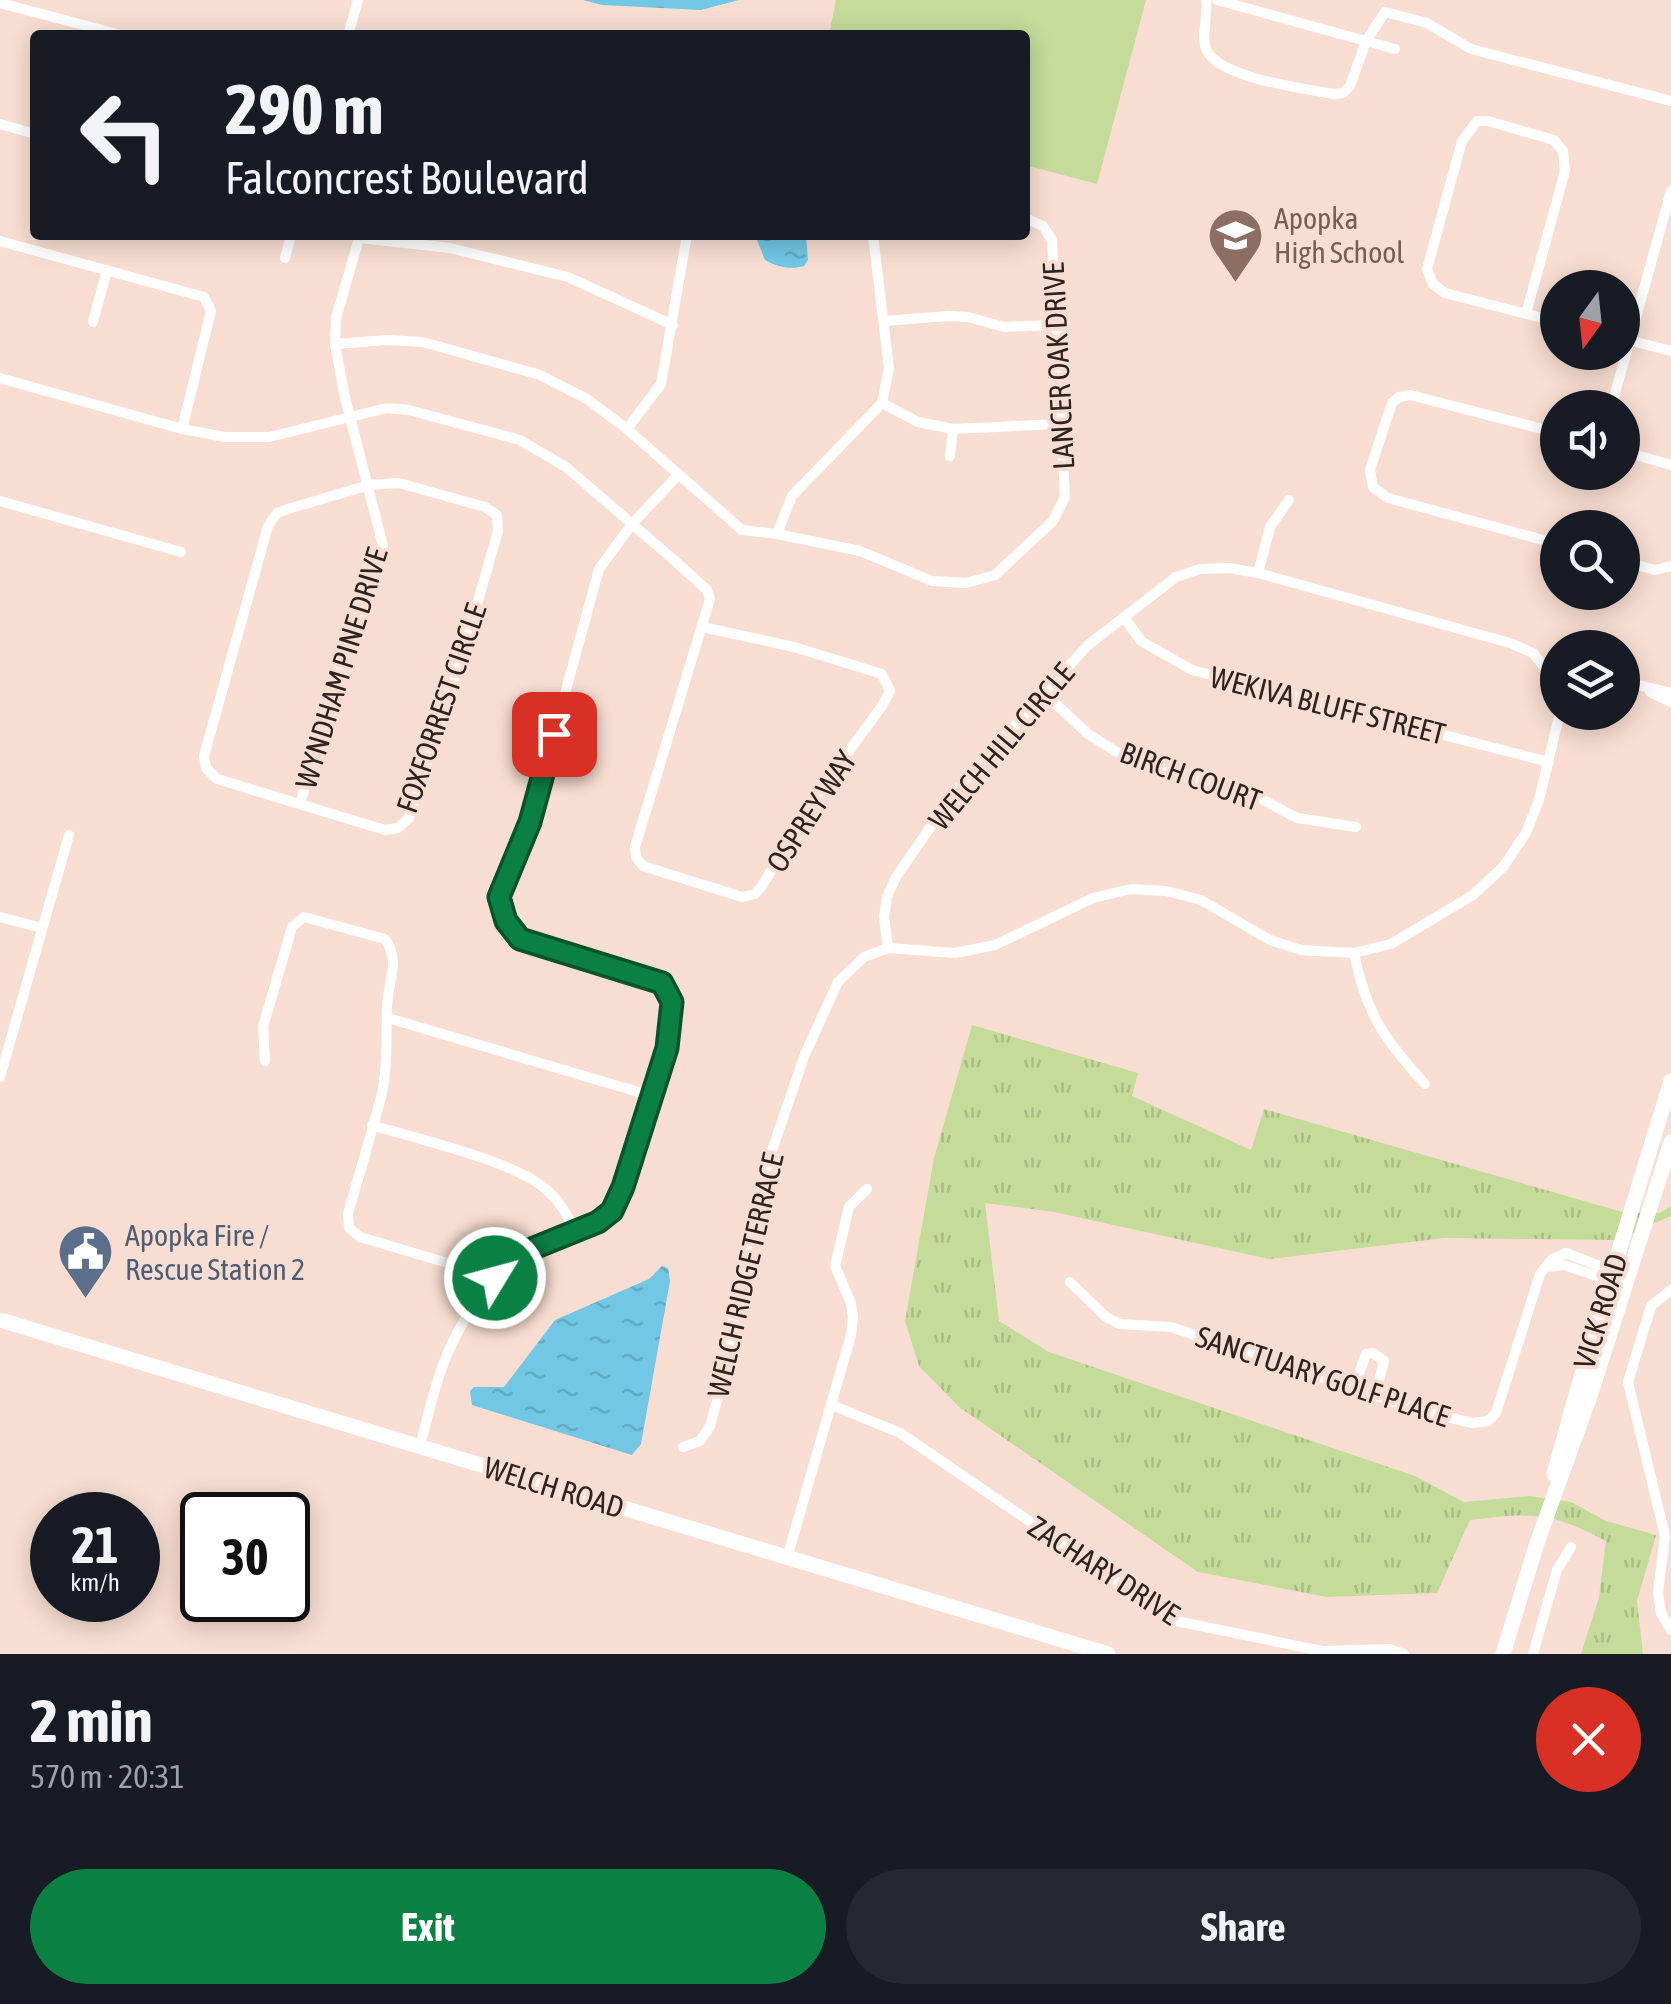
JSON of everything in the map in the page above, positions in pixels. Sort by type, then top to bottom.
[{"type":"street","points":[[349,30],[358,0]]},
{"type":"street","points":[[1206,0],[1204,43],[1220,66],[1333,94],[1343,93],[1350,86],[1366,41],[1385,12],[1427,23],[1471,50],[1671,101]]},
{"type":"street","points":[[1217,0],[1395,49]]},
{"type":"street","points":[[0,3],[102,30]]},
{"type":"street","points":[[1526,314],[1565,159],[1554,140],[1476,121],[1462,140],[1427,269],[1433,284],[1444,294],[1540,318]]},
{"type":"street","points":[[0,124],[30,133]]},
{"type":"street","points":[[1640,294],[1671,191]]},
{"type":"street","name":"LANCER OAK DRIVE","points":[[335,344],[423,342],[540,375],[587,399],[627,429],[742,530],[860,551],[932,581],[966,583],[995,574],[1053,521],[1065,497],[1052,240],[1043,226],[1030,220]]},
{"type":"street","points":[[0,240],[204,297],[211,311],[182,429]]},
{"type":"street","points":[[284,258],[289,240]]},
{"type":"street","points":[[335,344],[336,318],[358,240]]},
{"type":"street","points":[[389,240],[450,248],[568,277],[672,325]]},
{"type":"street","points":[[627,429],[661,384],[686,240]]},
{"type":"street","points":[[777,534],[792,496],[882,403],[889,368],[874,240]]},
{"type":"street","points":[[93,322],[106,270]]},
{"type":"street","points":[[885,321],[948,316],[1004,327],[1055,325]]},
{"type":"street","points":[[1640,343],[1671,351]]},
{"type":"street","name":"WYNDHAM PINE DRIVE","points":[[300,804],[340,666],[383,546],[335,344]]},
{"type":"street","points":[[0,378],[182,429],[225,437],[269,437],[387,408],[409,410],[520,440],[566,467],[632,524]]},
{"type":"street","points":[[1540,428],[1410,396],[1399,397],[1392,404],[1370,470],[1373,487],[1388,498],[1540,539]]},
{"type":"street","points":[[882,403],[918,422],[953,429],[1060,424]]},
{"type":"street","points":[[950,456],[953,429]]},
{"type":"street","points":[[1640,456],[1671,465]]},
{"type":"street","points":[[420,1446],[442,1359],[462,1322],[495,1278],[524,1252],[598,1222],[612,1211],[667,1048],[672,1002],[662,983],[520,939],[506,921],[499,897],[530,822],[599,569],[632,524],[678,474]]},
{"type":"street","name":"FOXFORREST CIRCLE","points":[[399,483],[485,507],[497,514],[498,531],[408,818],[398,828],[385,830],[217,779],[206,768],[204,756],[268,526],[277,514],[288,509],[369,485],[399,483]]},
{"type":"street","points":[[0,500],[181,552]]},
{"type":"street","points":[[1258,573],[1270,527],[1289,500]]},
{"type":"street","name":"OSPREY WAY","points":[[632,524],[706,590],[710,599],[635,847],[636,858],[643,866],[742,897],[754,894],[762,886],[819,792],[890,691],[882,674],[794,647],[702,627]]},
{"type":"street","points":[[1640,566],[1655,570],[1671,566]]},
{"type":"street","name":"WELCH HILL CIRCLE","points":[[888,948],[886,907],[896,877],[956,790],[1088,644],[1176,577],[1200,568],[1258,573],[1510,643],[1532,654],[1540,663]]},
{"type":"street","name":"WEKIVA BLUFF STREET","points":[[1124,617],[1140,640],[1192,670],[1549,762]]},
{"type":"street","points":[[1640,685],[1671,693]]},
{"type":"street","points":[[1640,688],[1671,702]]},
{"type":"street","name":"BIRCH COURT","points":[[1042,692],[1088,734],[1128,759],[1254,796],[1298,818],[1356,828]]},
{"type":"street","points":[[888,948],[955,953],[994,945],[1093,898],[1131,889],[1166,891],[1201,900],[1270,940],[1301,950],[1354,953],[1391,944],[1473,895],[1503,867],[1526,833],[1556,730]]},
{"type":"street","points":[[0,1077],[6,1031],[69,834]]},
{"type":"street","points":[[0,917],[42,928]]},
{"type":"street","points":[[265,1060],[263,1027],[292,926],[304,917],[385,938],[392,948],[394,964],[387,1004],[382,1091],[348,1214],[349,1228],[360,1236],[495,1278]]},
{"type":"street","name":"WELCH RIDGE TERRACE","points":[[683,1447],[700,1440],[710,1426],[727,1364],[744,1258],[767,1165],[805,1054],[838,982],[864,957],[888,948]]},
{"type":"street","points":[[1354,953],[1362,992],[1384,1039],[1424,1084]]},
{"type":"street","points":[[388,1018],[652,1096]]},
{"type":"street","name":"VICK ROAD","points":[[1619,1278],[1671,1080]]},
{"type":"street","points":[[372,1126],[503,1166],[546,1188],[566,1212],[574,1230]]},
{"type":"street","name":"VICK ROAD","points":[[1503,1654],[1537,1543],[1544,1506],[1619,1278],[1671,1142]]},
{"type":"street","points":[[787,1558],[853,1317],[834,1266],[836,1250],[849,1206],[867,1189]]},
{"type":"street","name":"SANCTUARY GOLF PLACE","points":[[1070,1282],[1106,1317],[1120,1324],[1171,1327],[1424,1412],[1474,1423],[1488,1421],[1496,1413],[1545,1267],[1560,1254],[1619,1278]]},
{"type":"street","points":[[1671,1290],[1651,1306],[1628,1382],[1666,1536],[1658,1592],[1661,1613],[1671,1630]]},
{"type":"street","name":"WELCH ROAD","points":[[0,1320],[1108,1654]]},
{"type":"street","points":[[1354,1388],[1366,1354],[1373,1353],[1384,1361],[1375,1396]]},
{"type":"street","name":"ZACHARY DRIVE","points":[[832,1405],[900,1433],[1176,1621],[1322,1651],[1389,1649],[1404,1654]]},
{"type":"street","points":[[1533,1654],[1557,1570],[1571,1546]]},
{"type":"green space","points":[[836,0],[1146,0],[1097,184],[1030,166],[1030,30],[830,30]]},
{"type":"green space","points":[[972,1025],[1138,1073],[1132,1096],[1251,1150],[1264,1109],[1626,1213],[1660,1213],[1671,1206],[1671,1216],[1618,1240],[1444,1238],[1269,1259],[1054,1212],[985,1203],[999,1321],[1049,1352],[1415,1476],[1464,1502],[1530,1496],[1571,1502],[1606,1521],[1656,1535],[1637,1601],[1643,1654],[1581,1654],[1599,1597],[1606,1541],[1570,1524],[1526,1515],[1470,1520],[1437,1593],[1327,1597],[1198,1572],[959,1407],[919,1366],[905,1321],[934,1158]]},
{"type":"water","points":[[583,0],[739,0],[701,10],[602,5]]},
{"type":"water","points":[[757,240],[806,240],[808,260],[804,266],[784,267],[765,260]]},
{"type":"water","points":[[662,1266],[668,1268],[670,1281],[641,1444],[632,1455],[472,1405],[470,1391],[474,1387],[504,1387],[555,1320],[649,1279]]},
{"type":"place","name":"Apopka High School","points":[[1235,284]]},
{"type":"place","name":"Apopka Fire / Rescue Station 2","points":[[86,1301]]},
{"type":"route","points":[[495,1278],[524,1252],[598,1222],[612,1211],[667,1048],[672,1002],[662,983],[520,939],[506,921],[499,897],[530,822],[554,734]]}]
